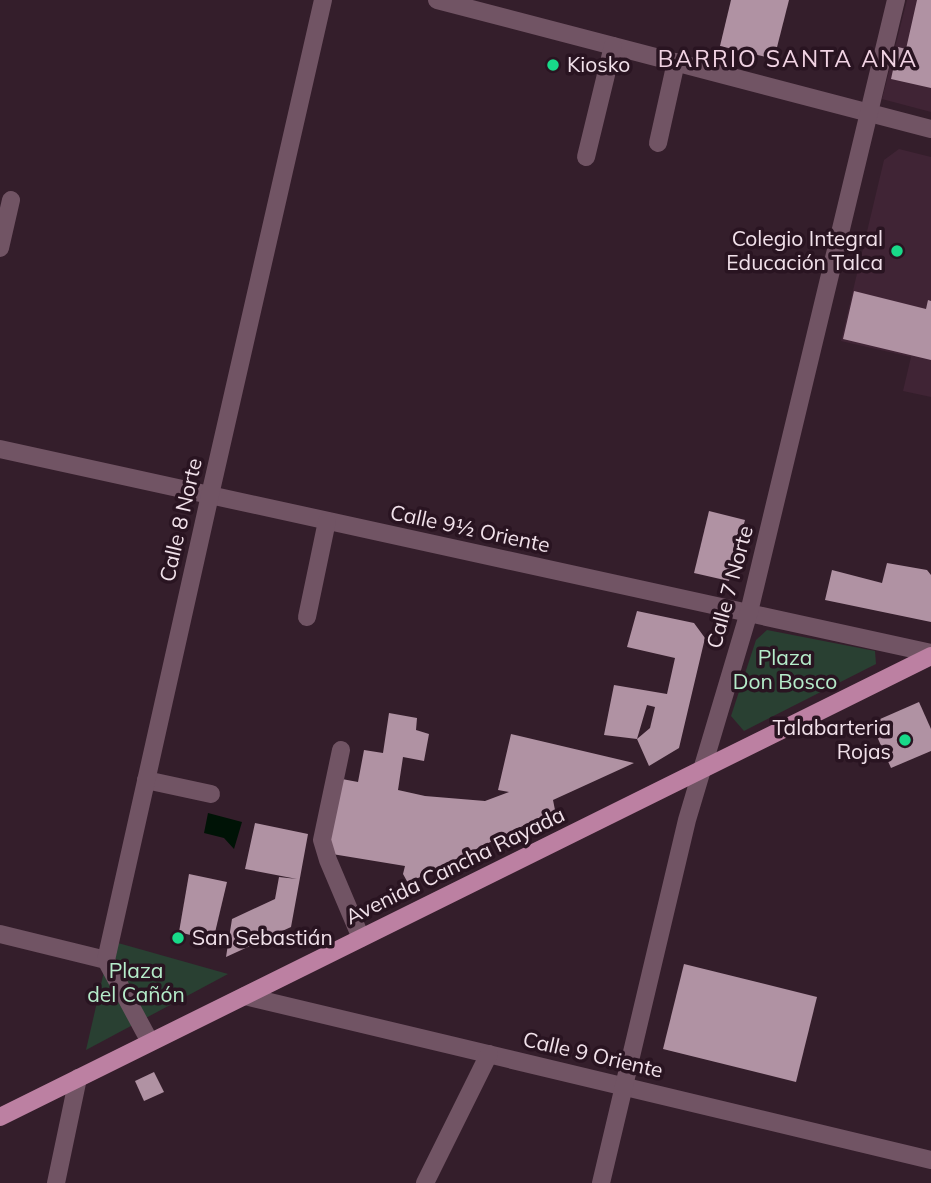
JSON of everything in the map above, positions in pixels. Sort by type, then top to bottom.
[{"type":"main road","name":"Avenida Cancha Rayada","points":[[0,1117],[931,655]]},
{"type":"street","name":"Calle 8 Norte","points":[[106,960],[323,0]]},
{"type":"street","points":[[437,0],[931,129]]},
{"type":"street","name":"Calle 7 Norte","points":[[601,1183],[687,820],[748,612],[895,0]]},
{"type":"street","points":[[586,157],[613,46]]},
{"type":"street","points":[[657,143],[676,62]]},
{"type":"street","points":[[0,248],[11,200]]},
{"type":"street","name":"Calle 9½ Oriente","points":[[0,449],[748,612],[931,655]]},
{"type":"street","points":[[307,617],[327,521]]},
{"type":"street","points":[[341,750],[322,841],[361,939]]},
{"type":"street","points":[[146,780],[211,794]]},
{"type":"street","points":[[0,934],[106,960],[150,1042]]},
{"type":"street","name":"Calle 9 Oriente","points":[[245,996],[931,1160]]},
{"type":"street","points":[[425,1183],[489,1054]]},
{"type":"street","points":[[56,1183],[78,1078]]},
{"type":"shaded area","points":[[907,0],[931,0],[931,112],[882,99]]},
{"type":"shaded area","name":"Colegio Integral Educación Talca","points":[[899,149],[931,157],[931,397],[903,391],[911,357],[841,341],[884,160]]},
{"type":"shaded area","points":[[208,813],[242,822],[234,849],[224,838],[204,833]]},
{"type":"green space","name":"Plaza Don Bosco","points":[[767,630],[875,651],[876,664],[744,731],[731,716],[756,640]]},
{"type":"green space","name":"Plaza del Cañón","points":[[111,941],[228,974],[86,1050]]},
{"type":"building","points":[[731,0],[789,0],[774,59],[720,46]]},
{"type":"building","points":[[917,0],[931,0],[931,88],[891,79],[898,47],[906,49]]},
{"type":"building","points":[[854,291],[926,309],[928,300],[931,301],[931,360],[843,339]]},
{"type":"building","points":[[709,511],[745,520],[729,581],[694,573]]},
{"type":"building","points":[[887,563],[927,570],[931,575],[931,622],[825,600],[832,570],[882,583]]},
{"type":"building","points":[[637,611],[694,623],[705,638],[679,748],[649,766],[637,739],[604,735],[614,685],[667,694],[675,658],[627,647]],"holes":[[[647,705],[655,707],[650,728],[637,739]]]},
{"type":"building","name":"Talabarteria Rojas","points":[[919,702],[931,729],[931,751],[891,768],[871,723]]},
{"type":"building","points":[[389,713],[417,718],[416,730],[429,734],[424,761],[403,757],[398,790],[425,796],[485,801],[509,792],[498,790],[511,734],[634,763],[553,800],[555,810],[408,883],[403,874],[405,866],[326,853],[342,779],[358,782],[364,750],[383,753]]},
{"type":"building","points":[[255,823],[308,834],[291,927],[226,957],[232,919],[275,899],[279,877],[297,879],[245,869]]},
{"type":"building","points":[[189,874],[227,882],[213,941],[179,932]]},
{"type":"building","points":[[684,964],[817,997],[796,1082],[663,1049]]},
{"type":"building","points":[[154,1072],[164,1092],[144,1101],[135,1081]]},
{"type":"place","name":"Kiosko","points":[[553,65]]},
{"type":"place","name":"Colegio Integral Educación Talca","points":[[897,251]]},
{"type":"place","name":"Talabarteria Rojas","points":[[905,740]]},
{"type":"place","name":"San Sebastián","points":[[178,938]]},
{"type":"district","name":"BARRIO SANTA ANA","points":[[788,59]]}]
